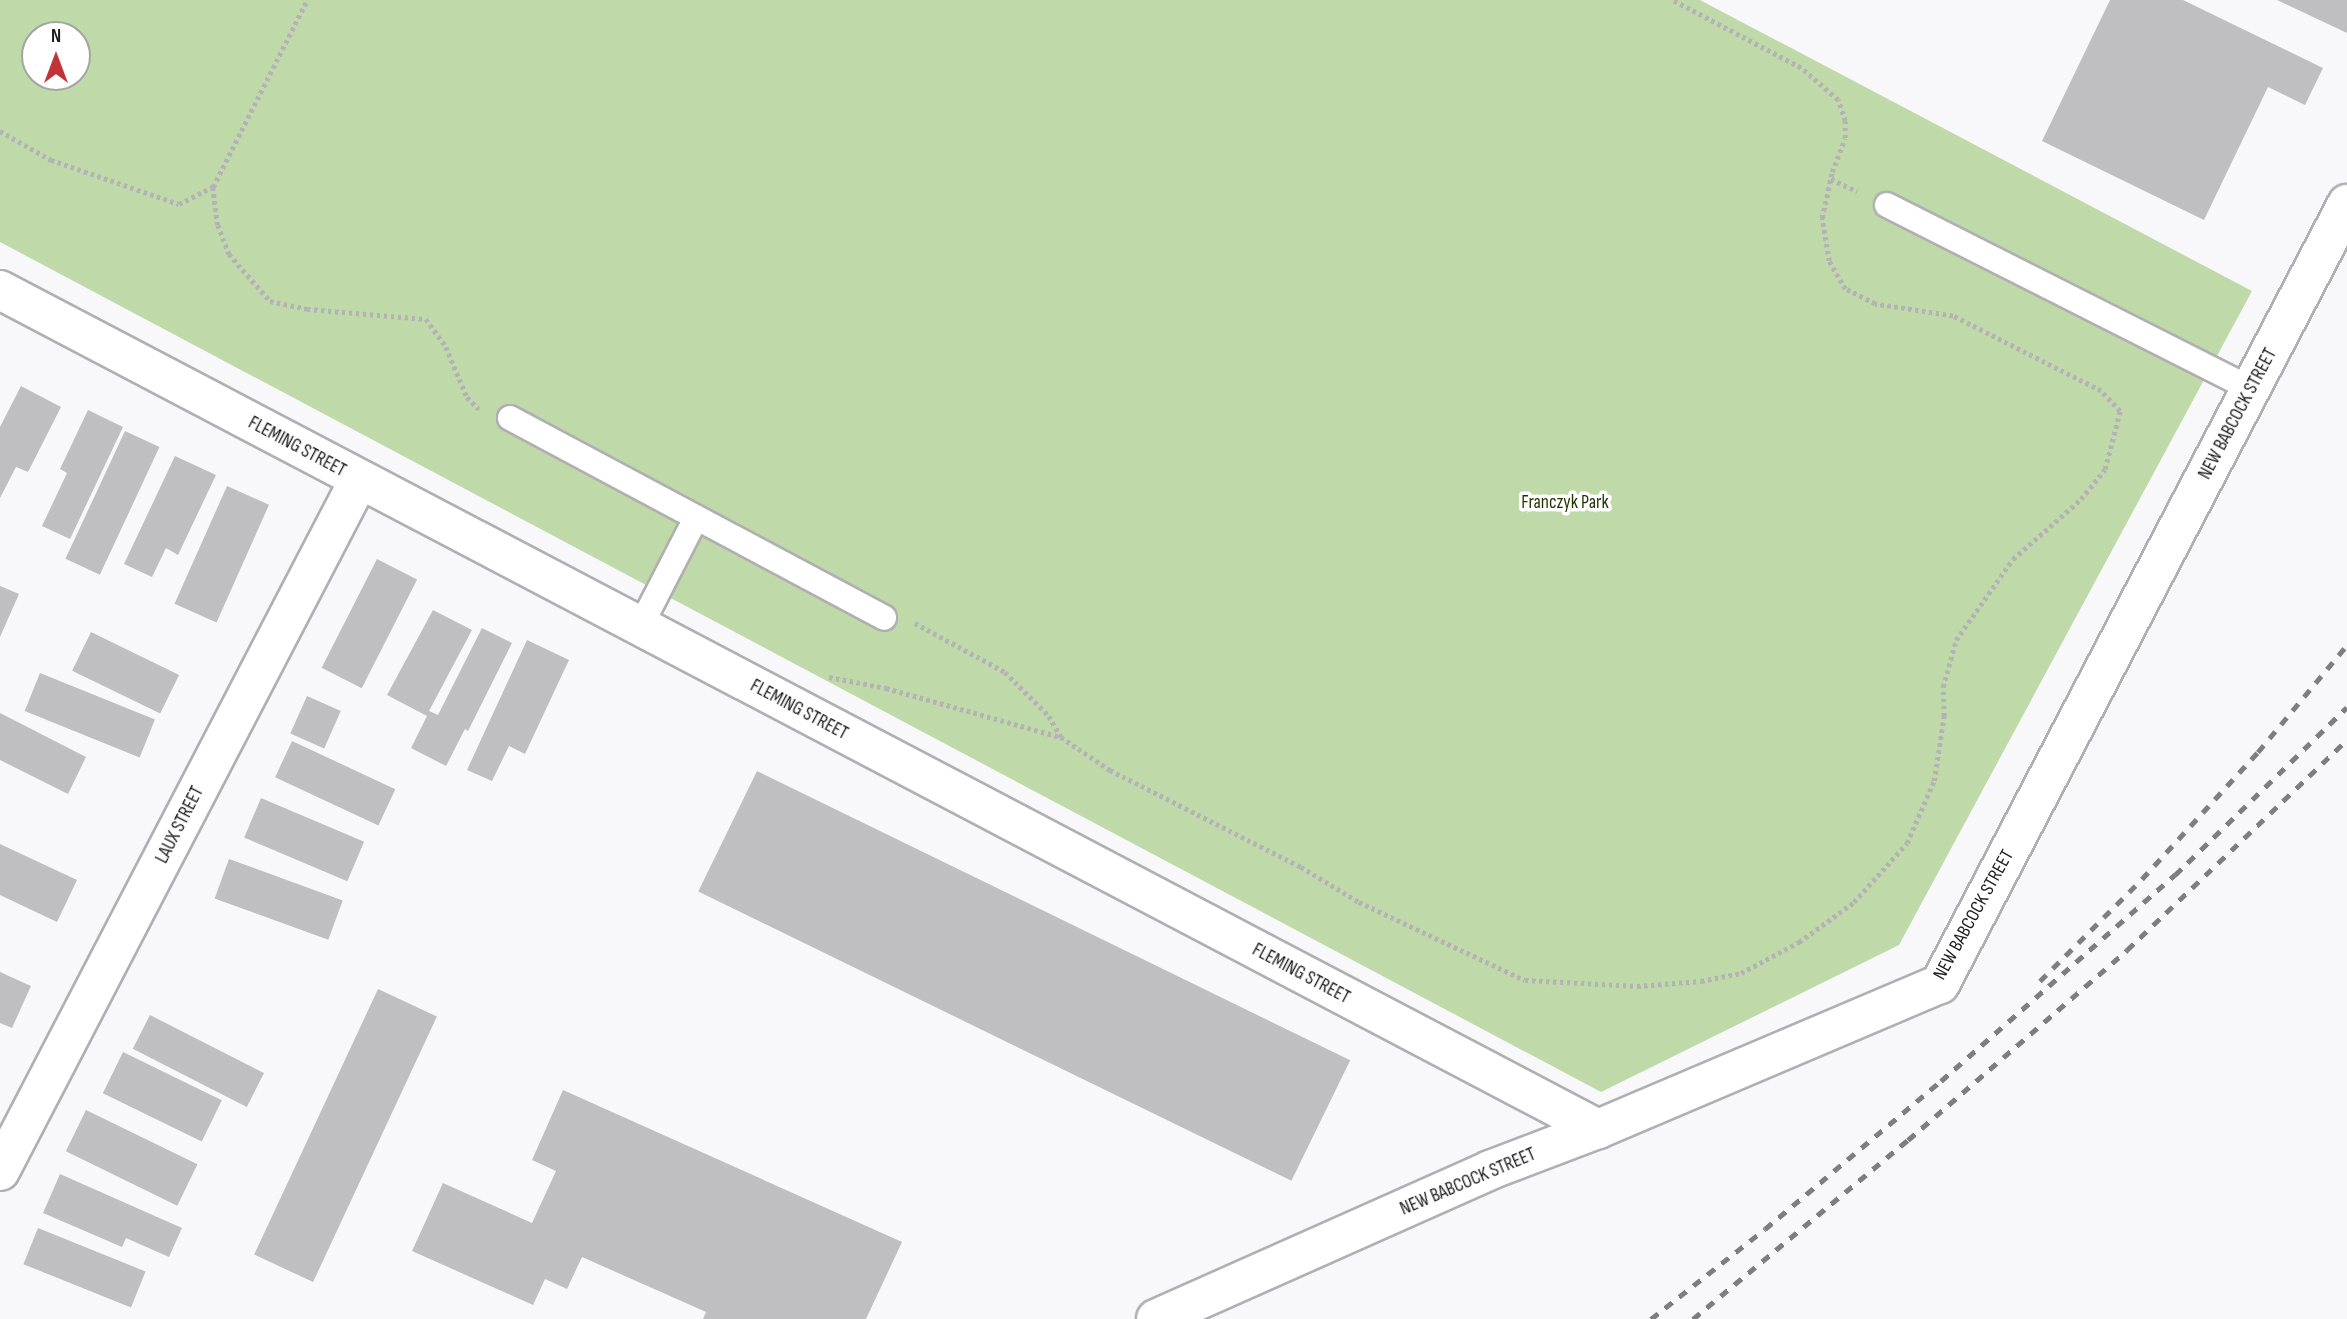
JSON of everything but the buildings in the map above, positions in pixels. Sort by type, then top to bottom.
[{"type":"street","name":"NEW BABCOCK STREET","points":[[1156,1319],[1490,1170],[1598,1129],[1940,984],[2347,204]]},
{"type":"street","name":"FLEMING STREET","points":[[0,290],[1598,1129]]},
{"type":"street","name":"LAUX STREET","points":[[0,1171],[359,480]]},
{"type":"lane","points":[[1887,205],[2251,389]]},
{"type":"lane","points":[[510,418],[884,618]]},
{"type":"lane","points":[[639,627],[696,518]]},
{"type":"path","points":[[307,0],[213,187],[218,225],[229,254],[270,301],[307,309],[426,319],[446,347],[467,397],[477,408],[510,418]]},
{"type":"path","points":[[816,674],[886,688],[1061,737],[1110,770],[1301,867],[1359,902],[1525,980],[1637,986],[1701,981],[1741,973],[1799,942],[1854,902],[1908,843],[1934,781],[1944,716],[1943,687],[1956,640],[2013,559],[2081,499],[2105,469],[2120,411],[2101,391],[1954,316],[1875,303],[1845,289],[1829,261],[1822,218],[1832,172],[1845,138],[1845,121],[1838,100],[1801,68],[1672,0]]},
{"type":"path","points":[[0,131],[51,160],[179,204],[213,187]]},
{"type":"path","points":[[884,618],[912,621],[1005,672],[1049,716],[1061,737]]},
{"type":"green space","name":"Franczyk Park","points":[[0,0],[1700,0],[2252,291],[1899,945],[1601,1092],[0,242]]},
{"type":"railway","points":[[2040,981],[2142,879],[2258,752],[2347,645]]},
{"type":"railway","points":[[1651,1319],[1765,1229],[1941,1081],[2175,875],[2347,707]]},
{"type":"railway","points":[[1693,1319],[1908,1140],[2127,950],[2347,740]]}]
